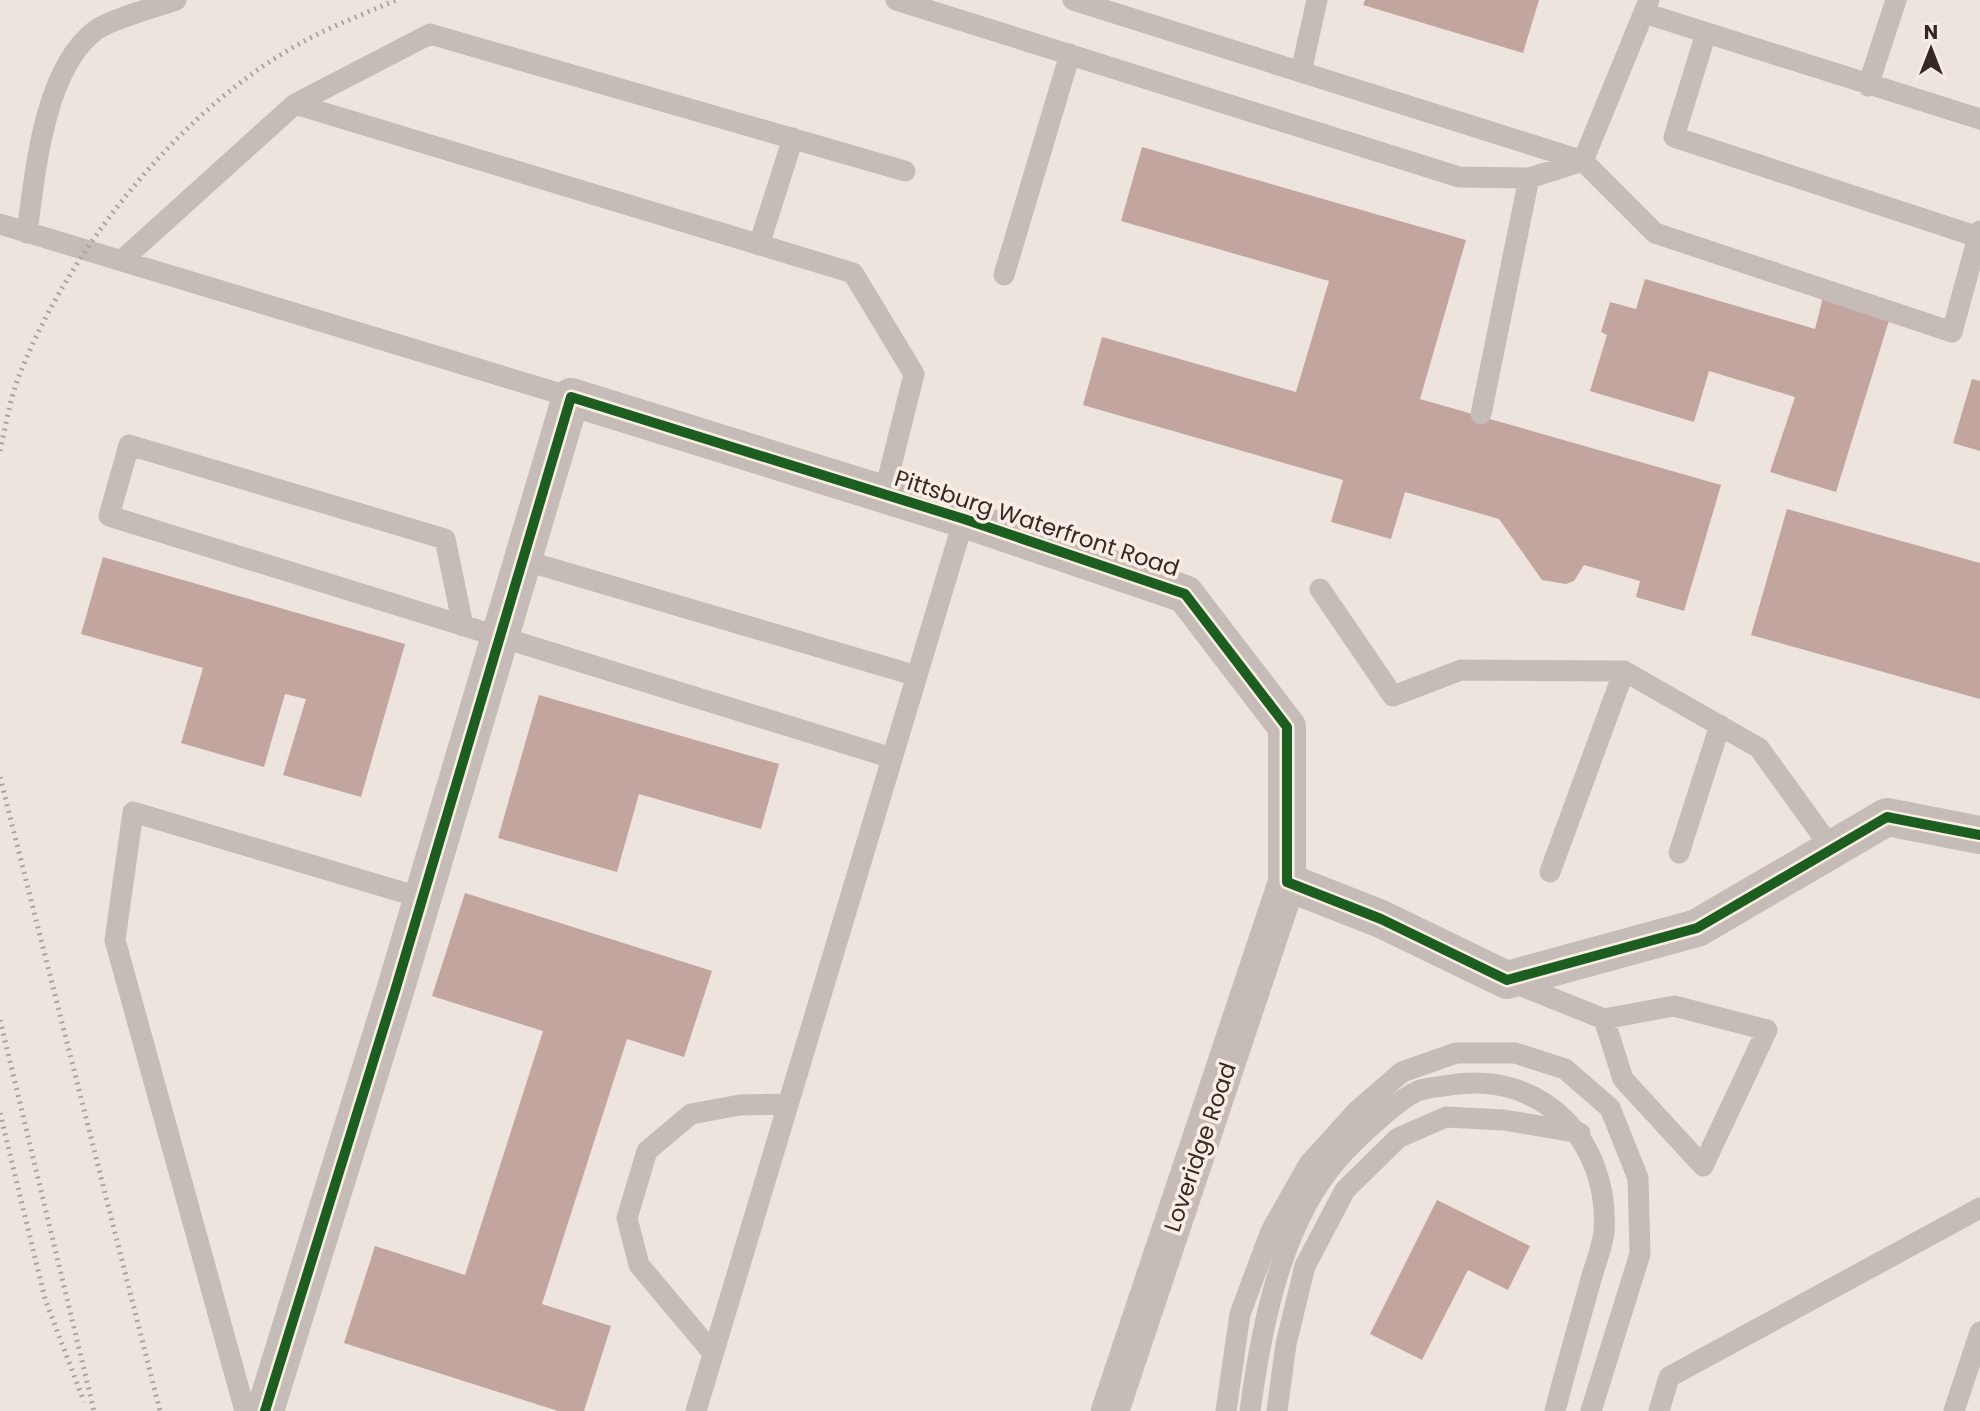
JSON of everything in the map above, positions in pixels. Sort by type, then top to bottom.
[{"type":"street","name":"Pittsburg Waterfront Road","points":[[572,397],[964,519],[1185,594],[1287,727],[1287,882]]},
{"type":"street","points":[[265,1411],[422,898],[481,631],[523,560],[572,397]]},
{"type":"street","points":[[1287,882],[1381,919],[1507,980],[1697,928],[1886,817],[1980,835]]},
{"type":"street","name":"Loveridge Road","points":[[1110,1411],[1287,882]]},
{"type":"lane","points":[[27,233],[40,138],[69,58],[97,29],[176,0]]},
{"type":"lane","points":[[896,0],[1459,177],[1529,178],[1583,161]]},
{"type":"lane","points":[[1073,0],[1583,161],[1655,233],[1952,332],[1979,234],[1674,137],[1706,33]]},
{"type":"lane","points":[[1301,72],[1317,0]]},
{"type":"lane","points":[[1868,86],[1896,0]]},
{"type":"lane","points":[[1583,161],[1647,6],[1706,33],[1980,119]]},
{"type":"lane","points":[[121,261],[295,104],[430,34],[905,171]]},
{"type":"lane","points":[[1003,275],[1070,54]]},
{"type":"lane","points":[[295,104],[853,273],[914,374],[884,494]]},
{"type":"lane","points":[[760,245],[793,138]]},
{"type":"lane","points":[[1481,414],[1529,178]]},
{"type":"lane","points":[[0,224],[572,397]]},
{"type":"lane","points":[[481,631],[445,539],[129,445],[108,516],[892,758]]},
{"type":"lane","points":[[696,1411],[964,519]]},
{"type":"lane","points":[[523,560],[917,676]]},
{"type":"lane","points":[[1320,589],[1393,696],[1461,670],[1625,671],[1759,748],[1832,849]]},
{"type":"lane","points":[[1550,872],[1625,671]]},
{"type":"lane","points":[[1679,853],[1720,725]]},
{"type":"lane","points":[[245,1411],[115,940],[133,812],[422,898]]},
{"type":"lane","points":[[1507,980],[1604,1019],[1674,1006],[1767,1030],[1703,1167],[1623,1079],[1604,1019]]},
{"type":"lane","points":[[1226,1411],[1240,1314],[1271,1231],[1309,1164],[1357,1111],[1402,1072],[1456,1053],[1515,1053],[1565,1069],[1610,1108],[1638,1178],[1640,1254],[1591,1411]]},
{"type":"lane","points":[[1250,1411],[1258,1353],[1278,1272],[1306,1207],[1337,1160],[1381,1118],[1418,1091],[1467,1082],[1508,1086],[1552,1107],[1580,1133],[1598,1176],[1604,1233],[1555,1411]]},
{"type":"lane","points":[[713,1353],[639,1265],[627,1218],[648,1152],[691,1114],[740,1105],[788,1104]]},
{"type":"lane","points":[[1277,1411],[1286,1344],[1306,1266],[1345,1191],[1398,1138],[1446,1117],[1504,1120],[1580,1133]]},
{"type":"lane","points":[[1659,1411],[1669,1377],[1980,1208]]},
{"type":"lane","points":[[1954,1411],[1980,1332]]},
{"type":"building","points":[[1365,0],[1539,0],[1523,53],[1363,5]]},
{"type":"building","points":[[1142,147],[1466,240],[1420,399],[1721,485],[1684,611],[1636,597],[1640,581],[1584,565],[1574,581],[1566,584],[1542,580],[1499,519],[1405,492],[1391,539],[1331,522],[1343,480],[1083,405],[1102,337],[1296,392],[1329,281],[1121,221]]},
{"type":"building","points":[[1645,279],[1815,329],[1824,293],[1891,314],[1836,492],[1770,472],[1795,397],[1709,371],[1694,422],[1590,391],[1607,335],[1601,332],[1610,302],[1636,309]]},
{"type":"building","points":[[1972,379],[1980,381],[1980,451],[1953,443]]},
{"type":"building","points":[[1787,509],[1980,563],[1980,699],[1751,635]]},
{"type":"building","points":[[103,557],[405,644],[361,797],[283,775],[306,699],[285,694],[264,767],[181,743],[203,668],[81,634]]},
{"type":"building","points":[[539,695],[779,764],[761,829],[639,794],[617,872],[498,838]]},
{"type":"building","points":[[465,893],[712,971],[684,1057],[627,1039],[542,1304],[611,1326],[584,1411],[558,1411],[344,1343],[375,1246],[465,1275],[543,1031],[432,996]]},
{"type":"building","points":[[1437,1200],[1530,1246],[1508,1290],[1468,1270],[1422,1360],[1370,1334]]},
{"type":"railway","points":[[0,451],[16,384],[37,335],[63,286],[130,191],[169,147],[211,107],[254,72],[310,38],[396,0]]},
{"type":"railway","points":[[0,777],[160,1411]]},
{"type":"railway","points":[[0,1020],[94,1411]]},
{"type":"railway","points":[[0,1113],[45,1299],[84,1402]]},
{"type":"cycle path","points":[[265,1411],[395,991],[571,397],[964,519],[1185,594],[1287,727],[1287,882],[1381,919],[1507,980],[1697,928],[1887,817],[1980,835]]}]
